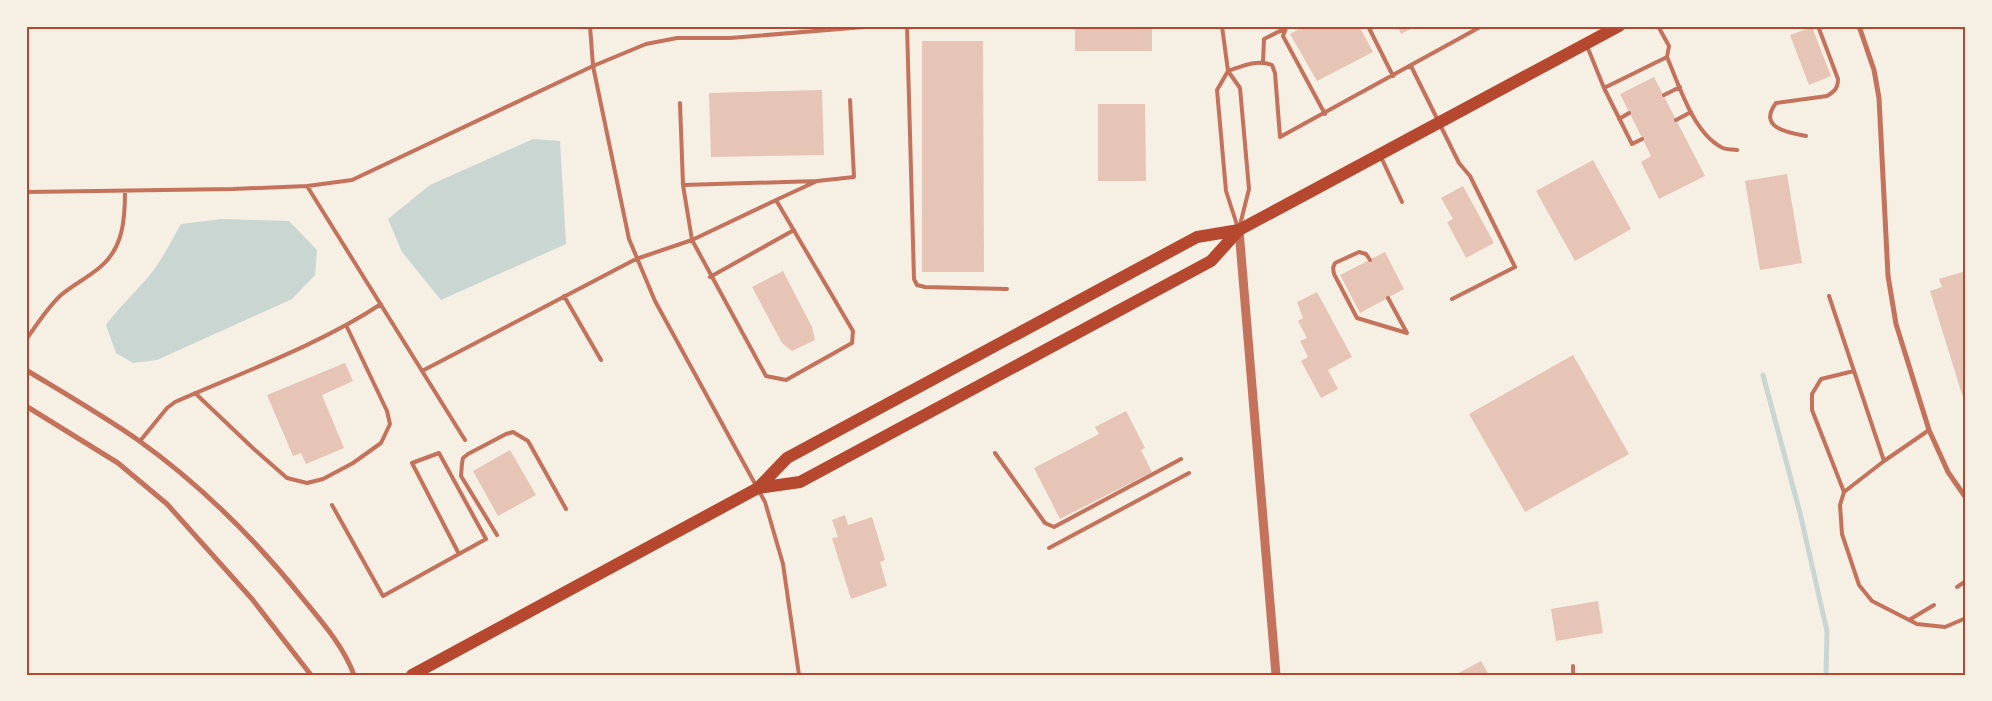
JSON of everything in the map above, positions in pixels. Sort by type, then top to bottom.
[{"type":"main road","points":[[412,675],[758,488],[787,458],[1197,237],[1239,230],[1619,26]]},
{"type":"main road","points":[[758,488],[800,482],[1211,261],[1239,230]]},
{"type":"street","points":[[1859,26],[1874,70],[1879,98],[1888,276],[1891,300],[1902,346],[1929,430],[1948,472],[1966,498]]},
{"type":"street","points":[[1239,230],[1276,675]]},
{"type":"street","points":[[26,370],[108,420],[140,442],[201,491],[260,547],[313,611],[348,661],[354,675]]},
{"type":"street","points":[[26,406],[118,463],[167,504],[252,600],[311,675]]},
{"type":"lane","points":[[590,26],[593,66],[623,218],[636,260],[655,301],[758,488],[771,517],[780,551],[799,675]]},
{"type":"lane","points":[[26,192],[125,192],[307,186],[352,180],[593,66],[646,44],[677,38],[730,38],[876,26]]},
{"type":"lane","points":[[907,26],[914,279],[917,285],[925,287],[1007,289]]},
{"type":"lane","points":[[1222,26],[1228,71],[1240,88],[1249,189],[1239,230]]},
{"type":"lane","points":[[1368,26],[1393,76]]},
{"type":"lane","points":[[1239,230],[1226,191],[1217,90],[1228,71],[1251,63],[1263,62],[1272,65],[1275,73],[1280,137],[1325,114],[1482,26]]},
{"type":"lane","points":[[1658,26],[1668,46],[1667,57],[1691,112],[1705,134],[1722,148],[1736,150]]},
{"type":"lane","points":[[1806,136],[1778,129],[1772,124],[1772,108],[1776,103],[1827,96],[1835,92],[1838,79],[1818,26]]},
{"type":"lane","points":[[1263,62],[1264,39],[1287,27]]},
{"type":"lane","points":[[1287,27],[1283,36],[1325,114]]},
{"type":"lane","points":[[1586,44],[1604,88],[1632,144],[1642,139]]},
{"type":"lane","points":[[1604,88],[1667,57]]},
{"type":"lane","points":[[1411,66],[1459,163],[1470,176],[1515,267],[1452,299]]},
{"type":"lane","points":[[1664,95],[1680,87]]},
{"type":"lane","points":[[682,185],[854,178],[850,100]]},
{"type":"lane","points":[[680,104],[682,185],[692,240],[766,376],[786,380],[852,343],[853,331],[776,200]]},
{"type":"lane","points":[[1676,120],[1691,112]]},
{"type":"lane","points":[[1619,119],[1629,113]]},
{"type":"lane","points":[[1380,154],[1402,202]]},
{"type":"lane","points":[[422,371],[636,260],[692,240],[817,181]]},
{"type":"lane","points":[[307,186],[466,440]]},
{"type":"lane","points":[[26,340],[50,306],[62,294],[108,260],[121,237],[125,212],[125,192]]},
{"type":"lane","points":[[710,276],[794,230]]},
{"type":"lane","points":[[1370,260],[1366,254],[1359,252],[1335,263],[1333,268],[1334,274],[1357,318],[1407,333],[1388,298]]},
{"type":"lane","points":[[564,296],[601,360]]},
{"type":"lane","points":[[1830,296],[1884,461]]},
{"type":"lane","points":[[140,442],[167,408],[175,402],[304,346],[380,304]]},
{"type":"lane","points":[[195,393],[287,478],[307,483],[323,479],[353,463],[381,443],[390,424],[387,411],[346,324]]},
{"type":"lane","points":[[1844,492],[1812,410],[1812,394],[1821,379],[1854,371]]},
{"type":"lane","points":[[1929,430],[1844,492],[1840,505],[1842,534],[1859,585],[1872,601],[1917,624],[1945,627],[1966,618]]},
{"type":"lane","points":[[497,535],[461,476],[462,463],[463,458],[468,454],[506,434],[513,432],[528,441],[566,508]]},
{"type":"lane","points":[[332,505],[383,596],[459,554],[486,539],[439,453],[412,463],[459,554]]},
{"type":"lane","points":[[995,454],[1045,523],[1054,527],[1181,459]]},
{"type":"lane","points":[[1049,548],[1188,473]]},
{"type":"lane","points":[[1956,587],[1966,581]]},
{"type":"lane","points":[[1909,620],[1934,606]]},
{"type":"lane","points":[[1573,666],[1573,675]]},
{"type":"shaded area","points":[[533,139],[560,141],[566,244],[441,300],[402,252],[388,219],[430,185]]},
{"type":"shaded area","points":[[222,219],[289,221],[317,250],[315,275],[292,299],[157,360],[133,363],[116,353],[106,325],[153,271],[181,224]]},
{"type":"building","points":[[1075,26],[1152,26],[1152,51],[1075,51]]},
{"type":"building","points":[[1305,26],[1359,26],[1373,52],[1317,81],[1290,34]]},
{"type":"building","points":[[1397,26],[1417,26],[1401,34]]},
{"type":"building","points":[[1812,27],[1831,76],[1809,85],[1790,35]]},
{"type":"building","points":[[922,41],[983,41],[984,272],[922,272]]},
{"type":"building","points":[[1654,77],[1705,176],[1659,199],[1641,162],[1651,156],[1620,94]]},
{"type":"building","points":[[822,90],[824,155],[711,157],[709,93]]},
{"type":"building","points":[[1098,104],[1145,104],[1146,181],[1098,181]]},
{"type":"building","points":[[1593,160],[1631,229],[1575,261],[1536,191]]},
{"type":"building","points":[[1787,174],[1802,263],[1760,270],[1745,181]]},
{"type":"building","points":[[1463,186],[1494,243],[1466,258],[1447,222],[1453,219],[1441,198]]},
{"type":"building","points":[[1385,252],[1404,289],[1360,313],[1340,275]]},
{"type":"building","points":[[783,271],[812,327],[815,340],[792,351],[782,343],[752,287]]},
{"type":"building","points":[[1966,271],[1965,404],[1930,291],[1942,287],[1939,279]]},
{"type":"building","points":[[1317,292],[1352,357],[1328,370],[1338,389],[1321,398],[1301,361],[1308,357],[1300,341],[1307,338],[1298,321],[1303,318],[1297,302]]},
{"type":"building","points":[[1573,355],[1629,454],[1525,512],[1469,414]]},
{"type":"building","points":[[345,363],[353,381],[322,395],[344,448],[306,464],[301,453],[293,456],[267,395]]},
{"type":"building","points":[[1126,411],[1145,448],[1141,450],[1152,472],[1060,519],[1034,468],[1099,434],[1095,427]]},
{"type":"building","points":[[510,450],[536,495],[498,516],[473,471]]},
{"type":"building","points":[[845,515],[848,525],[872,517],[885,560],[880,562],[887,586],[851,599],[832,538],[838,537],[832,520]]},
{"type":"building","points":[[1598,601],[1603,633],[1556,641],[1551,609]]},
{"type":"building","points":[[1481,661],[1489,675],[1455,675]]},
{"type":"waterway","points":[[1763,375],[1800,513],[1827,631],[1826,675]]}]
